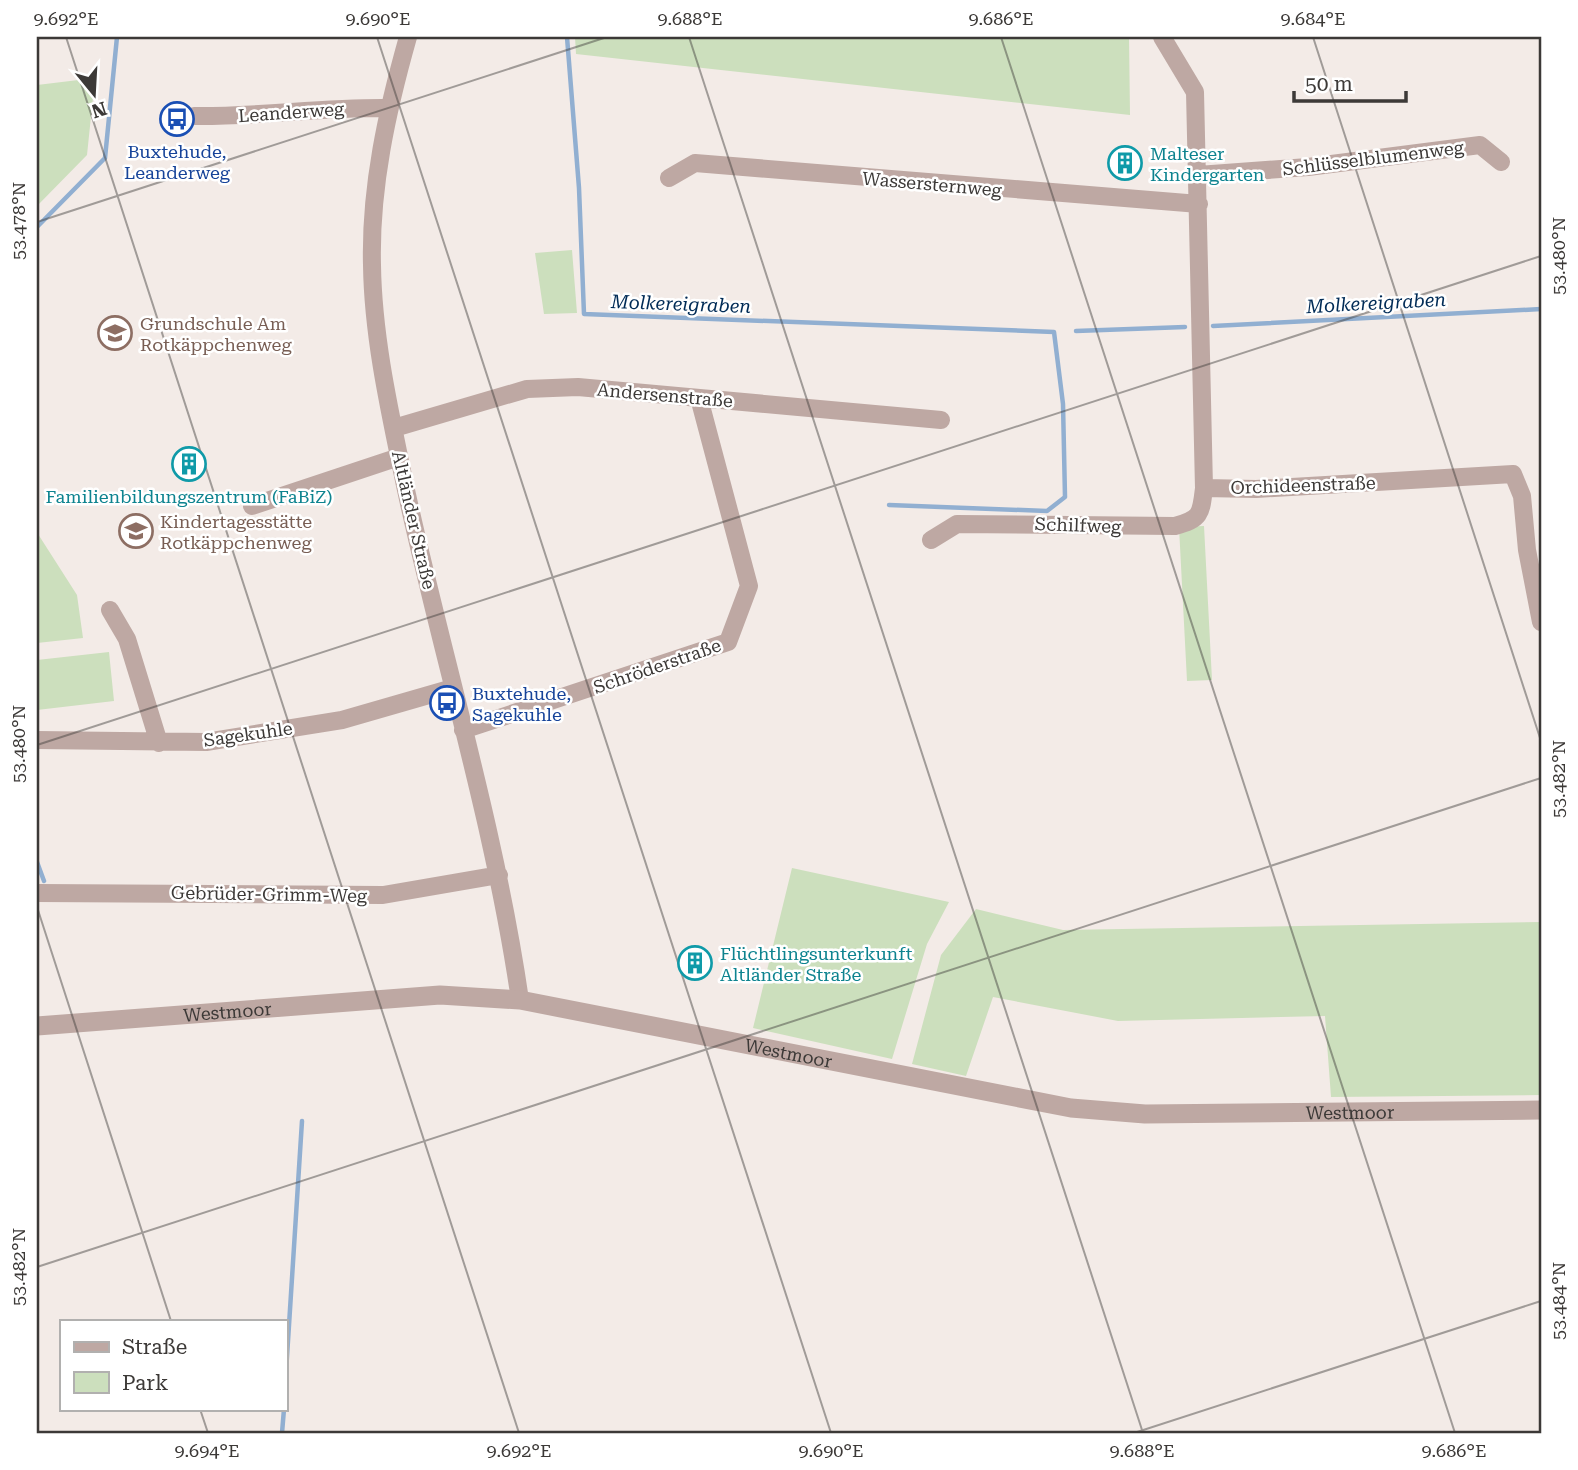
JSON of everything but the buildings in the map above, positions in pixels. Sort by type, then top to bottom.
[{"type":"street","name":"Altländer Straße","points":[[408,37],[388,108],[379,174],[372,266],[379,339],[399,457],[499,874],[520,1000]]},
{"type":"street","name":"Orchideenstraße","points":[[1162,37],[1195,92],[1196,101],[1204,488],[1256,489],[1513,474],[1522,496],[1527,550],[1541,622]]},
{"type":"street","name":"Leanderweg","points":[[194,116],[237,117],[340,107],[388,108]]},
{"type":"street","name":"Schlüsselblumenweg","points":[[1198,176],[1308,167],[1480,145],[1501,162]]},
{"type":"street","name":"Wassersternweg","points":[[669,178],[695,163],[1199,205]]},
{"type":"street","name":"Andersenstraße","points":[[394,428],[527,389],[578,387],[940,420]]},
{"type":"street","name":"Schröderstraße","points":[[463,730],[728,642],[749,586],[699,398]]},
{"type":"street","points":[[252,506],[399,457]]},
{"type":"street","name":"Schilfweg","points":[[931,540],[957,524],[1175,526],[1194,521],[1202,510],[1204,488]]},
{"type":"street","points":[[110,610],[127,639],[159,743]]},
{"type":"street","name":"Sagekuhle","points":[[37,740],[206,742],[342,720],[453,688]]},
{"type":"street","name":"Gebrüder-Grimm-Weg","points":[[37,893],[383,895],[499,874]]},
{"type":"street","name":"Westmoor","points":[[37,1026],[440,995],[520,1000],[1071,1108],[1145,1114],[1541,1110]]},
{"type":"green space","points":[[575,37],[1129,37],[1130,115],[576,54]]},
{"type":"green space","points":[[95,78],[87,155],[37,206],[37,85]]},
{"type":"green space","points":[[572,250],[577,313],[544,314],[535,253]]},
{"type":"green space","points":[[1204,526],[1212,680],[1187,681],[1179,527]]},
{"type":"green space","points":[[38,534],[77,595],[83,638],[37,643]]},
{"type":"green space","points":[[109,652],[114,701],[37,710],[37,660]]},
{"type":"green space","points":[[792,868],[949,902],[927,944],[892,1059],[753,1028]]},
{"type":"green space","points":[[976,909],[1063,930],[1541,922],[1541,1095],[1331,1097],[1325,1016],[1118,1021],[993,997],[966,1076],[912,1064],[941,955]]},
{"type":"waterway","points":[[37,227],[105,158],[117,37]]},
{"type":"waterway","name":"Molkereigraben","points":[[567,37],[579,188],[584,314],[1054,332],[1063,404],[1065,497],[1047,511],[889,505]]},
{"type":"waterway","name":"Molkereigraben","points":[[1213,326],[1541,309]]},
{"type":"waterway","name":"Molkereigraben","points":[[1076,331],[1185,327]]},
{"type":"waterway","points":[[37,862],[44,881]]},
{"type":"waterway","points":[[287,1357],[302,1121]]},
{"type":"waterway","points":[[282,1433],[284,1410]]},
{"type":"place","name":"Buxtehude, Leanderweg","points":[[177,119]]},
{"type":"place","name":"Malteser Kindergarten","points":[[1125,163]]},
{"type":"place","name":"Grundschule Am Rotkäppchenweg","points":[[115,333]]},
{"type":"place","name":"Familienbildungszentrum (FaBiZ)","points":[[189,464]]},
{"type":"place","name":"Kindertagesstätte Rotkäppchenweg","points":[[136,531]]},
{"type":"place","name":"Buxtehude, Sagekuhle","points":[[447,703]]},
{"type":"place","name":"Flüchtlingsunterkunft Altländer Straße","points":[[695,963]]}]
